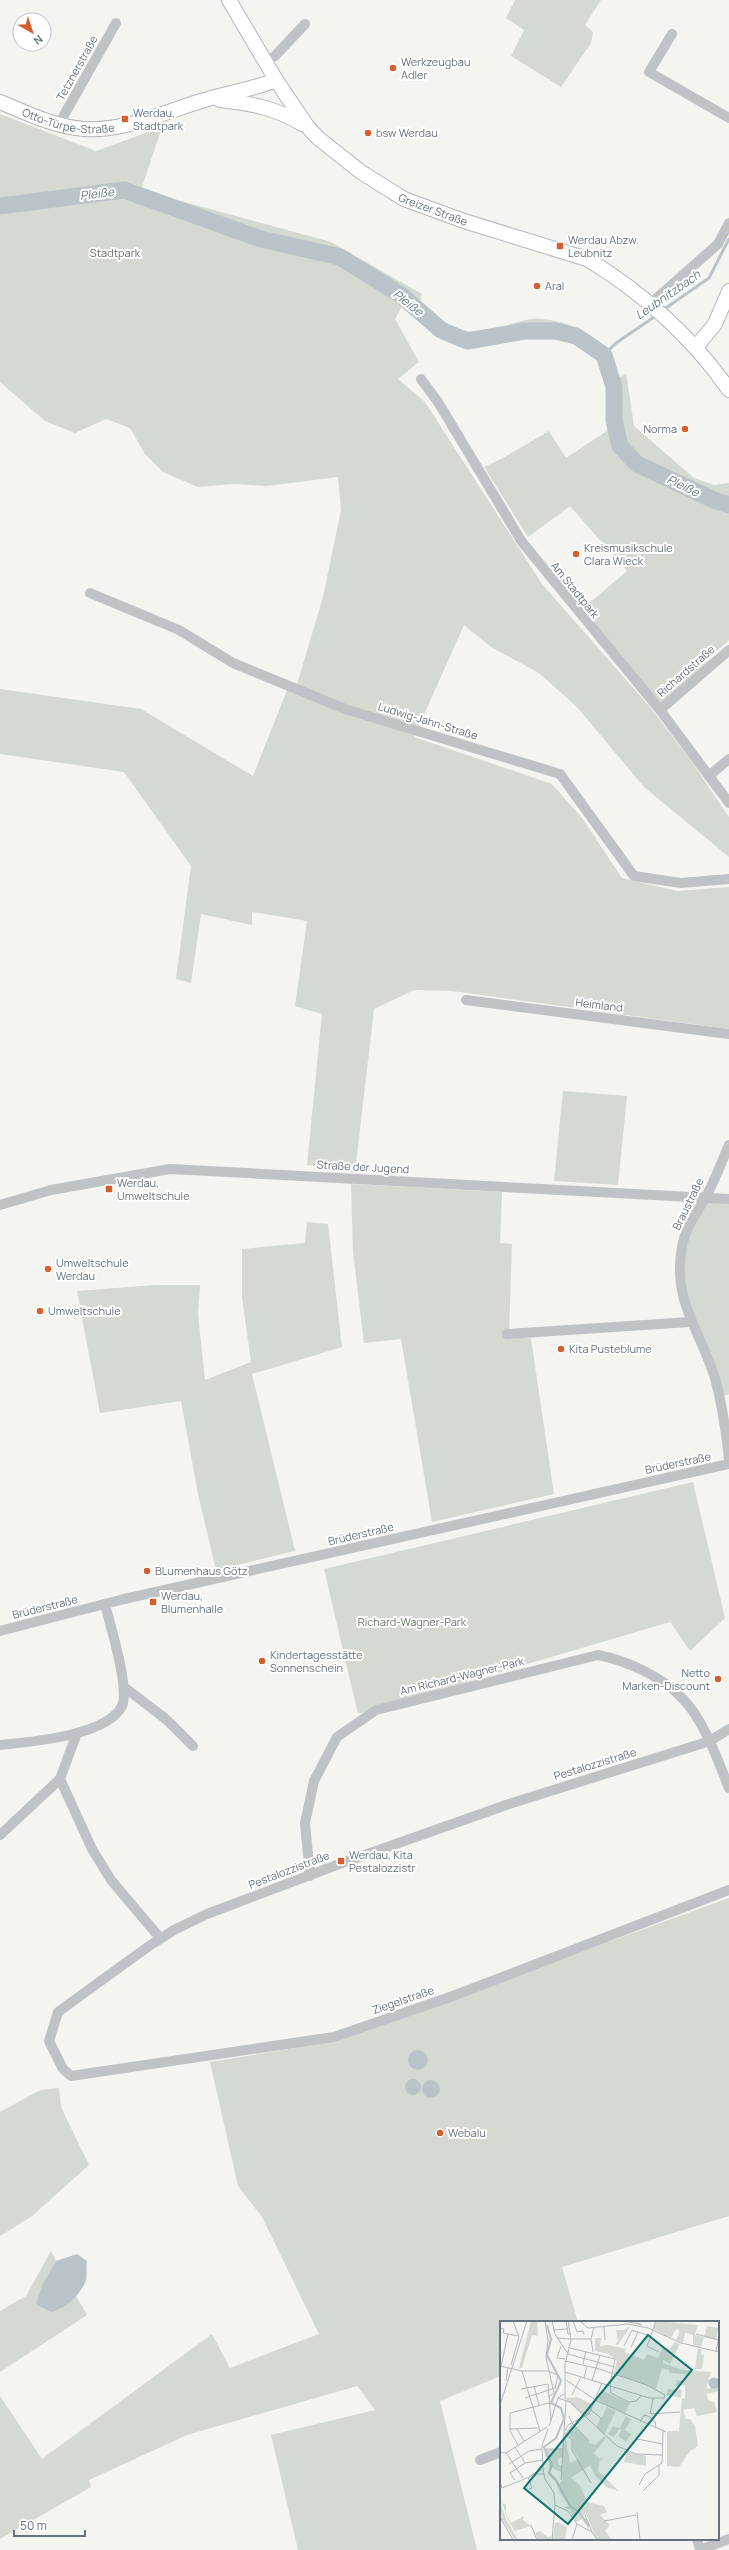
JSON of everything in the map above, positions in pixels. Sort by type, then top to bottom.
[{"type":"street","name":"Greizer Straße","points":[[229,0],[276,80],[307,126],[318,138],[391,193],[443,214],[587,259],[606,270],[696,347],[729,390]]},
{"type":"street","name":"Tetznerstraße","points":[[59,124],[116,23]]},
{"type":"street","points":[[265,62],[275,56],[305,24]]},
{"type":"street","points":[[672,34],[649,72],[729,118]]},
{"type":"street","name":"Otto-Türpe-Straße","points":[[0,102],[59,124],[90,129],[120,126],[209,98],[257,88],[276,80]]},
{"type":"street","points":[[209,98],[254,104],[289,116],[307,126]]},
{"type":"street","points":[[651,307],[718,244],[729,223]]},
{"type":"street","points":[[696,347],[715,324],[729,291]]},
{"type":"street","name":"Am Stadtpark","points":[[421,380],[438,402],[522,542],[660,710],[710,775],[729,803]]},
{"type":"street","name":"Ludwig-Jahn-Straße","points":[[90,593],[178,630],[234,663],[345,708],[560,774],[634,876],[681,883],[729,879]]},
{"type":"street","name":"Richardstraße","points":[[660,710],[729,650]]},
{"type":"street","points":[[710,775],[729,759]]},
{"type":"street","name":"Heimland","points":[[466,1000],[729,1034]]},
{"type":"street","name":"Braustraße","points":[[729,1145],[706,1197],[688,1226],[682,1248],[682,1295],[690,1322],[714,1376],[729,1459]]},
{"type":"street","name":"Straße der Jugend","points":[[0,1206],[51,1190],[170,1169],[729,1199]]},
{"type":"street","points":[[507,1334],[690,1322]]},
{"type":"street","name":"Brüderstraße","points":[[0,1631],[105,1604],[729,1464]]},
{"type":"street","points":[[0,1745],[76,1733],[105,1723],[122,1705],[124,1687],[105,1604]]},
{"type":"street","name":"Am Richard-Wagner-Park","points":[[310,1876],[305,1824],[314,1781],[337,1737],[376,1710],[598,1655],[623,1660],[652,1676],[683,1699],[710,1740],[729,1788]]},
{"type":"street","points":[[124,1687],[167,1720],[193,1746]]},
{"type":"street","name":"Pestalozzistraße","points":[[71,2076],[63,2069],[49,2041],[58,2012],[160,1938],[207,1914],[310,1876],[509,1804],[710,1740],[729,1729]]},
{"type":"street","points":[[0,1835],[60,1779],[76,1733]]},
{"type":"street","points":[[60,1779],[92,1849],[111,1880],[160,1938]]},
{"type":"street","name":"Ziegelstraße","points":[[71,2076],[334,2037],[453,1996],[729,1890]]},
{"type":"street","points":[[480,2460],[500,2452]]},
{"type":"street","points":[[697,2540],[700,2550],[729,2539]]},
{"type":"green space","points":[[515,0],[601,0],[585,25],[593,32],[591,43],[561,87],[511,56],[524,30],[506,18]]},
{"type":"green space","name":"Stadtpark","points":[[0,114],[96,151],[162,127],[141,190],[331,242],[422,294],[419,304],[437,318],[457,328],[472,332],[479,332],[499,328],[519,321],[546,319],[581,330],[599,342],[606,349],[611,360],[616,381],[626,373],[634,426],[694,478],[714,485],[729,483],[729,640],[707,660],[711,665],[660,710],[580,611],[627,571],[570,506],[528,537],[484,467],[503,458],[549,431],[566,458],[607,431],[609,411],[608,392],[605,376],[598,361],[588,350],[574,342],[557,337],[535,336],[489,346],[464,346],[445,337],[411,311],[402,306],[395,319],[419,362],[398,379],[425,402],[542,584],[649,706],[689,758],[729,817],[729,857],[644,787],[577,707],[539,673],[491,647],[464,625],[414,737],[552,784],[582,818],[622,878],[677,891],[729,887],[729,1029],[452,991],[414,990],[374,1009],[355,1172],[307,1165],[322,1014],[295,1006],[307,921],[252,912],[252,925],[201,914],[191,983],[176,979],[191,866],[124,772],[0,754],[0,689],[141,709],[253,776],[289,685],[296,688],[323,597],[341,510],[338,477],[267,486],[234,484],[198,487],[163,472],[145,454],[130,428],[106,419],[75,433],[45,421],[0,382]]},
{"type":"green space","points":[[563,1091],[627,1096],[618,1185],[554,1181]]},
{"type":"green space","points":[[351,1184],[502,1192],[500,1243],[512,1244],[509,1334],[531,1339],[554,1494],[432,1522],[401,1339],[364,1343],[353,1252]]},
{"type":"green space","points":[[706,1197],[729,1199],[729,1394],[723,1396],[690,1322],[682,1248]]},
{"type":"green space","points":[[307,1222],[328,1224],[342,1347],[252,1374],[295,1551],[216,1570],[198,1494],[181,1401],[100,1413],[77,1291],[155,1285],[200,1285],[198,1314],[205,1380],[251,1362],[242,1297],[242,1249],[305,1243]]},
{"type":"green space","name":"Richard-Wagner-Park","points":[[693,1482],[725,1618],[690,1651],[670,1622],[358,1714],[324,1569]]},
{"type":"green space","points":[[729,1898],[729,2216],[562,2267],[578,2321],[500,2321],[500,2376],[440,2401],[477,2550],[298,2550],[271,2435],[375,2410],[357,2386],[187,2435],[89,2480],[91,2487],[0,2539],[0,2396],[42,2459],[212,2334],[230,2368],[319,2334],[262,2217],[238,2186],[210,2062],[337,2041]]},
{"type":"green space","points":[[59,2088],[61,2107],[89,2165],[32,2216],[0,2236],[0,2112],[40,2090]]},
{"type":"green space","points":[[51,2251],[56,2261],[43,2283],[58,2310],[76,2296],[87,2315],[0,2372],[0,2311],[26,2296]]},
{"type":"shaded area","points":[[418,2050],[425,2053],[428,2060],[425,2067],[418,2070],[411,2067],[408,2060],[411,2053]]},
{"type":"shaded area","points":[[413,2079],[419,2081],[421,2087],[419,2093],[413,2095],[407,2093],[405,2087],[407,2081]]},
{"type":"shaded area","points":[[431,2080],[435,2081],[439,2085],[439,2093],[435,2097],[431,2098],[427,2097],[423,2093],[422,2089],[423,2085],[427,2081]]},
{"type":"shaded area","points":[[77,2254],[87,2261],[86,2280],[84,2286],[76,2296],[67,2305],[51,2312],[36,2304],[43,2283],[56,2261]]},
{"type":"waterway","name":"Pleiße","points":[[0,206],[124,190],[261,239],[340,257],[401,295],[441,330],[467,341],[525,331],[555,331],[576,336],[604,355],[614,387],[614,420],[620,446],[637,464],[716,501],[729,505]]},
{"type":"waterway","name":"Leubnitzbach","points":[[663,310],[709,278],[729,239]]},
{"type":"waterway","name":"Leubnitzbach","points":[[604,355],[616,343],[657,315]]},
{"type":"place","name":"Werkzeugbau Adler","points":[[393,68]]},
{"type":"place","name":"Werdau, Stadtpark","points":[[125,119]]},
{"type":"place","name":"bsw Werdau","points":[[368,133]]},
{"type":"place","name":"Werdau Abzw. Leubnitz","points":[[560,246]]},
{"type":"place","name":"Aral","points":[[537,286]]},
{"type":"place","name":"Norma","points":[[685,429]]},
{"type":"place","name":"Kreismusikschule Clara Wieck","points":[[576,554]]},
{"type":"place","name":"Werdau, Umweltschule","points":[[109,1189]]},
{"type":"place","name":"Umweltschule Werdau","points":[[48,1269]]},
{"type":"place","name":"Umweltschule","points":[[40,1311]]},
{"type":"place","name":"Kita Pusteblume","points":[[561,1349]]},
{"type":"place","name":"BLumenhaus Götz","points":[[147,1571]]},
{"type":"place","name":"Werdau, Blumenhalle","points":[[153,1602]]},
{"type":"place","name":"Kindertagesstätte Sonnenschein","points":[[262,1661]]},
{"type":"place","name":"Netto Marken-Discount","points":[[718,1679]]},
{"type":"place","name":"Werdau, Kita Pestalozzistr","points":[[341,1861]]},
{"type":"place","name":"Webalu","points":[[440,2133]]}]
